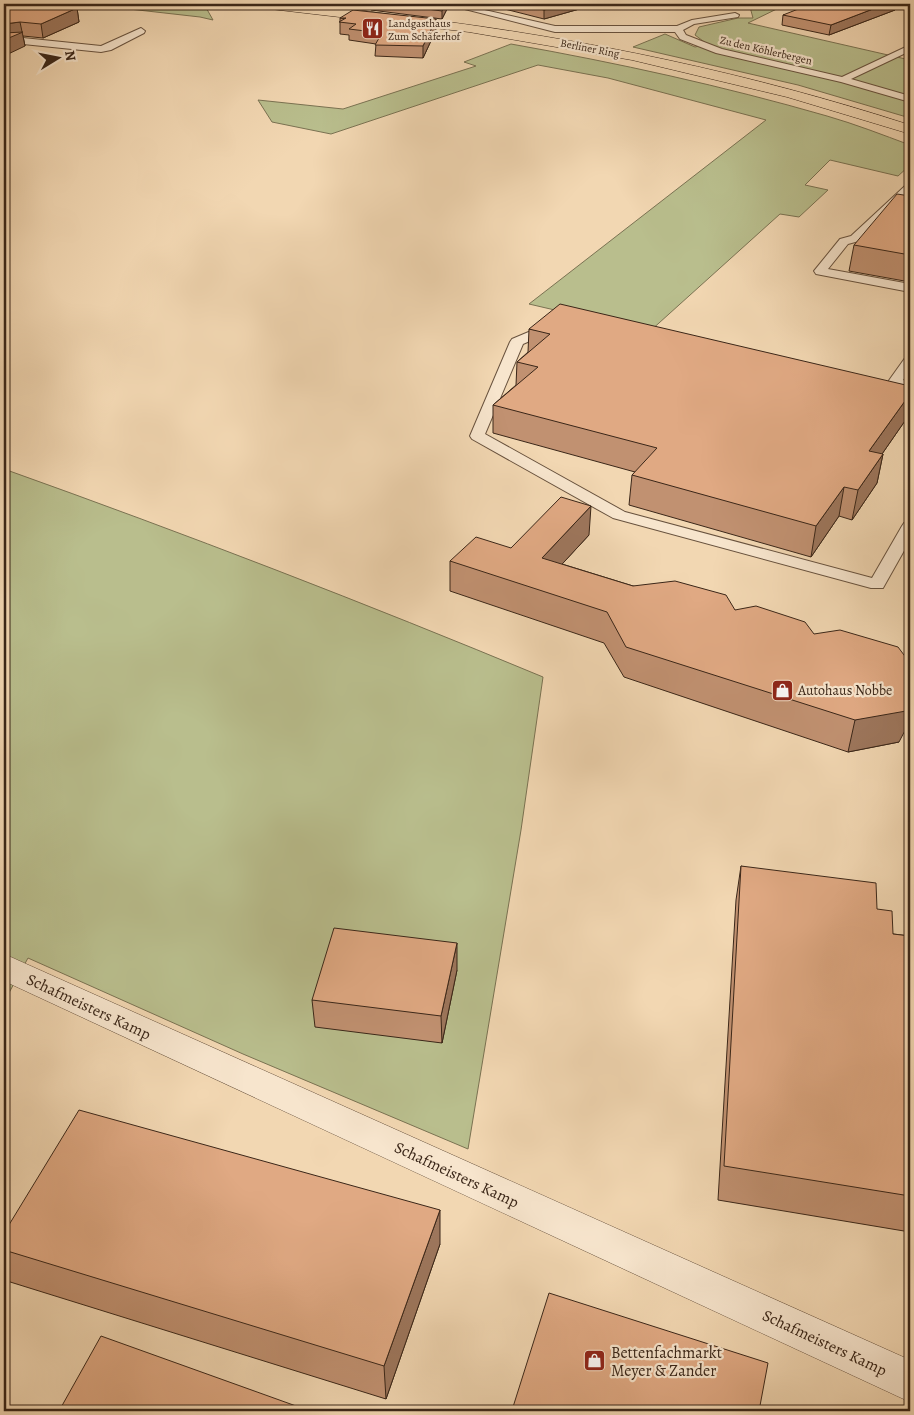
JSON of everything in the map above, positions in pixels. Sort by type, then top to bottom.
[{"type":"main road","name":"Berliner Ring","points":[[262,4],[466,28],[592,48],[744,81],[849,110],[910,130]]},
{"type":"street","name":"Schafmeisters Kamp","points":[[4,967],[910,1381]]},
{"type":"lane","points":[[449,4],[555,29],[678,29]]},
{"type":"lane","name":"Zu den Köhlerbergen","points":[[735,15],[692,22],[678,29],[683,37],[712,49],[843,80],[910,99]]},
{"type":"lane","points":[[4,42],[23,41],[101,49],[108,48],[142,31]]},
{"type":"lane","points":[[843,80],[910,48]]},
{"type":"lane","points":[[910,188],[855,239],[844,241],[820,271],[910,288]]},
{"type":"lane","points":[[564,320],[517,342],[477,436],[619,515],[877,584],[910,526]]},
{"type":"lane","points":[[910,361],[895,382],[910,386]]},
{"type":"green space","points":[[85,4],[204,4],[213,20],[200,17]]},
{"type":"green space","points":[[752,4],[787,4],[748,23],[910,60],[910,118],[798,85],[633,47],[665,34],[695,47],[707,44],[695,35],[699,27],[738,18],[753,18],[750,7]]},
{"type":"green space","points":[[511,44],[670,76],[837,119],[910,145],[910,168],[908,167],[898,176],[830,160],[805,185],[828,190],[799,217],[780,214],[649,332],[529,304],[766,120],[608,78],[538,65],[331,134],[272,122],[258,100],[343,109],[476,66],[464,62]]},
{"type":"green space","points":[[4,469],[275,570],[543,677],[521,830],[468,1149],[243,1054],[28,958],[4,1002]]},
{"type":"building","points":[[4,4],[43,4],[77,8],[41,24],[20,22],[4,24]]},
{"type":"building","points":[[390,4],[445,4],[442,11]]},
{"type":"building","points":[[519,4],[567,4],[544,10]]},
{"type":"building","points":[[811,4],[886,4],[831,25],[783,15]]},
{"type":"building","points":[[353,10],[436,19],[423,46],[375,45],[382,33],[349,29],[356,24],[339,22],[346,18],[340,18]]},
{"type":"building","points":[[23,32],[4,40],[4,33]]},
{"type":"building","points":[[897,194],[910,196],[910,255],[854,245]]},
{"type":"building","points":[[560,304],[910,386],[910,394],[869,451],[883,454],[858,490],[844,487],[816,526],[632,475],[657,448],[493,405],[538,367],[517,362],[550,334],[529,329]]},
{"type":"building","points":[[561,497],[591,506],[542,558],[633,586],[675,581],[726,595],[735,610],[756,606],[805,622],[814,634],[840,630],[898,647],[910,663],[910,704],[906,711],[855,720],[626,647],[607,612],[450,561],[476,537],[511,548]]},
{"type":"building","points":[[741,866],[876,883],[877,909],[892,911],[893,934],[910,936],[910,1196],[724,1166]]},
{"type":"building","points":[[334,928],[457,943],[441,1016],[312,1000]]},
{"type":"building","points":[[79,1110],[440,1210],[384,1366],[4,1250],[4,1233]]},
{"type":"building","points":[[549,1293],[768,1363],[759,1411],[525,1411],[513,1407]]},
{"type":"building","points":[[101,1336],[310,1411],[59,1411]]},
{"type":"place","name":"Landgasthaus Zum Schäferhof","points":[[372,29]]},
{"type":"place","name":"Autohaus Nobbe","points":[[782,690]]},
{"type":"place","name":"Bettenfachmarkt Meyer & Zander","points":[[595,1361]]}]
